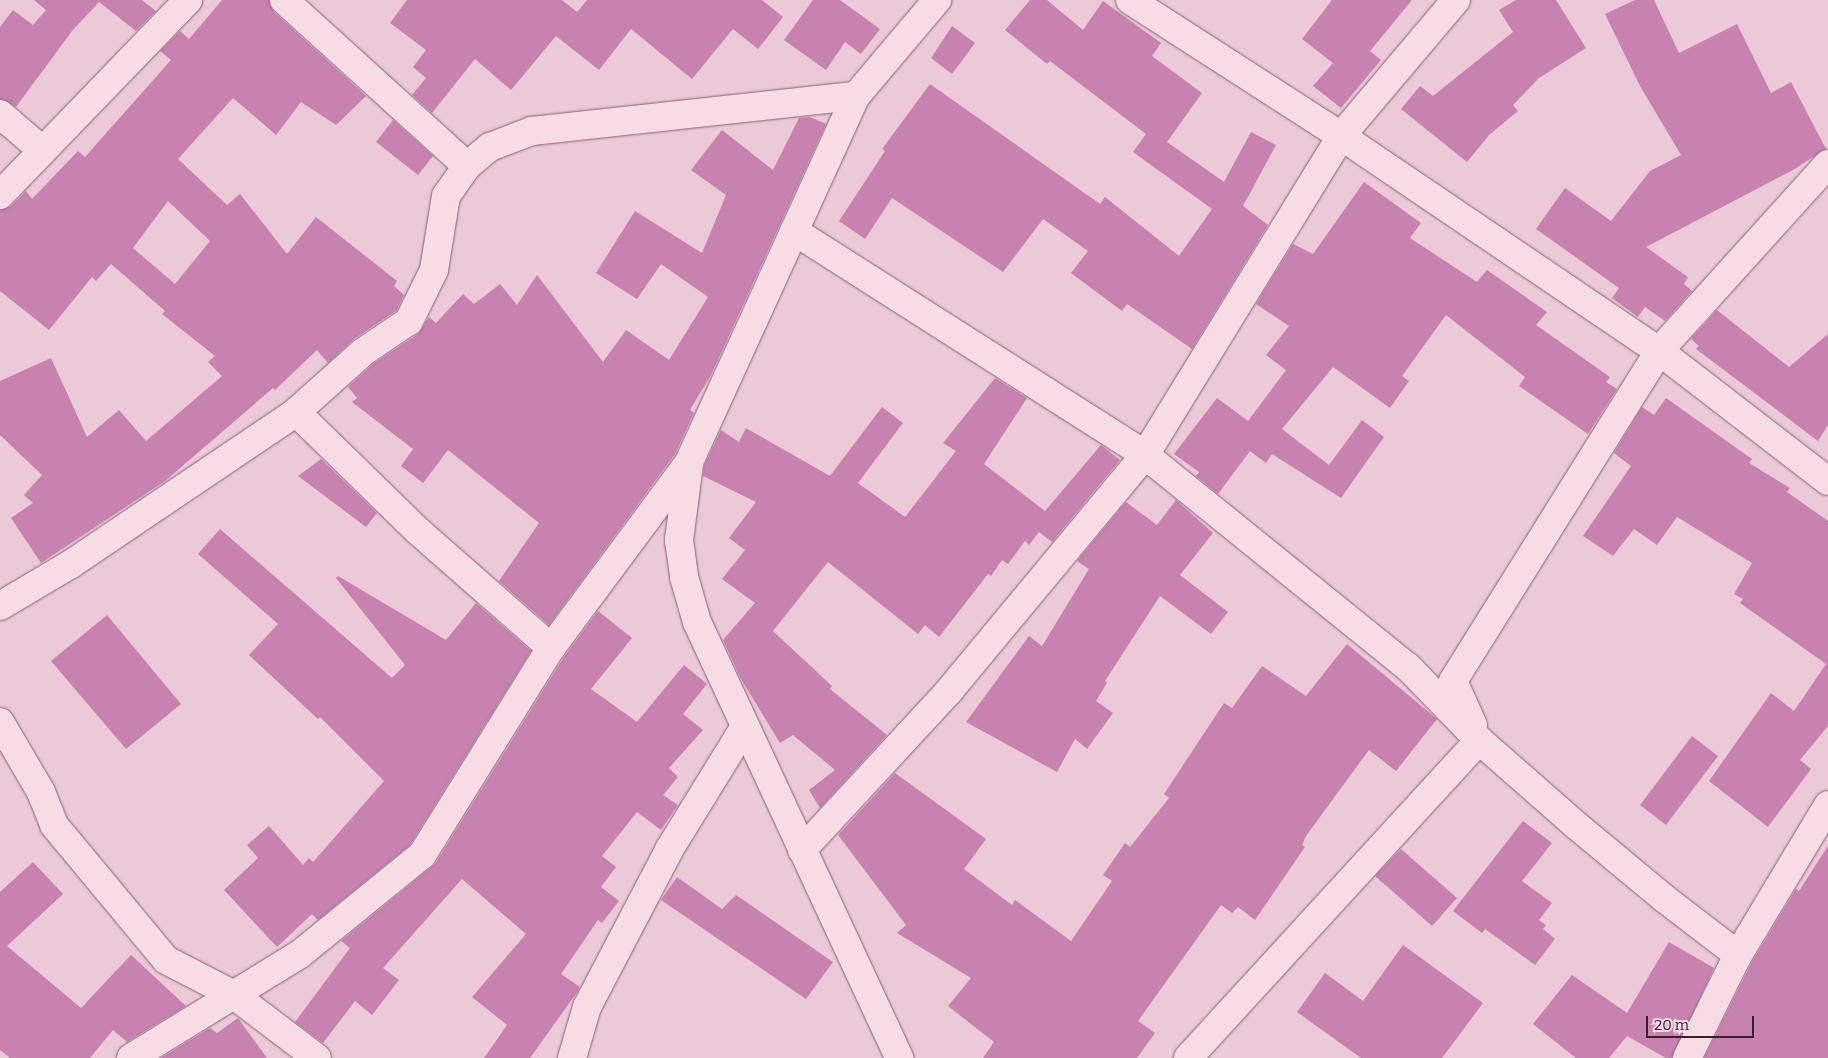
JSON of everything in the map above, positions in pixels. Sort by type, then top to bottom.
[{"type":"street","points":[[0,195],[188,0]]},
{"type":"street","points":[[284,0],[467,166]]},
{"type":"street","points":[[131,1058],[300,954],[422,855],[551,648],[689,462],[856,96],[937,0]]},
{"type":"street","points":[[1130,0],[1341,136],[1659,350],[1828,482]]},
{"type":"street","points":[[802,850],[949,691],[1144,455],[1341,136],[1456,0]]},
{"type":"street","points":[[0,606],[71,564],[296,412],[362,352],[408,321],[434,270],[446,196],[467,166],[490,147],[532,131],[856,96]]},
{"type":"street","points":[[0,114],[42,150]]},
{"type":"street","points":[[1479,740],[1453,681],[1659,350],[1828,164]]},
{"type":"street","points":[[794,230],[1144,455],[1408,666],[1479,740],[1665,899],[1738,955]]},
{"type":"street","points":[[296,412],[418,531],[551,648]]},
{"type":"street","points":[[689,462],[679,540],[684,577],[697,622],[744,728],[899,1058]]},
{"type":"street","points":[[639,529],[679,540]]},
{"type":"street","points":[[0,722],[41,792],[54,825],[166,960],[234,995],[317,1058]]},
{"type":"street","points":[[572,1058],[587,1008],[669,850],[744,728]]},
{"type":"street","points":[[1188,1058],[1479,740]]},
{"type":"street","points":[[1687,1058],[1738,955],[1828,805]]},
{"type":"building","points":[[34,0],[142,0],[156,11],[136,31],[99,2],[72,31],[16,107],[0,99],[0,27],[13,10],[33,25],[46,10]]},
{"type":"building","points":[[222,0],[269,0],[274,12],[366,96],[336,125],[301,102],[276,135],[233,98],[178,159],[227,205],[240,194],[287,254],[316,217],[397,281],[394,286],[404,295],[397,310],[354,339],[328,363],[317,350],[275,390],[273,388],[165,481],[41,563],[11,518],[33,503],[24,495],[42,475],[0,435],[0,381],[51,358],[87,437],[119,410],[146,441],[222,376],[208,362],[215,356],[162,314],[165,311],[111,264],[96,281],[92,277],[49,330],[0,291],[0,210],[11,206],[26,191],[32,199],[78,151],[85,157],[171,60],[160,51],[180,31],[189,39]],"holes":[[[168,201],[210,241],[175,284],[133,248]]]},
{"type":"building","points":[[407,0],[562,0],[577,12],[587,0],[762,0],[783,17],[758,49],[733,29],[692,79],[631,29],[599,70],[556,36],[511,90],[475,59],[432,113],[412,95],[426,78],[413,67],[426,50],[390,23]]},
{"type":"building","points":[[813,0],[840,0],[880,29],[861,54],[845,42],[826,70],[784,40]]},
{"type":"building","points":[[1030,0],[1047,0],[1083,30],[1103,1],[1161,43],[1152,56],[1202,93],[1167,142],[1224,182],[1251,132],[1276,145],[1243,206],[1268,225],[1192,349],[1127,304],[1122,311],[1071,273],[1088,251],[1043,219],[1003,272],[892,198],[865,239],[839,221],[885,151],[882,149],[930,84],[1100,204],[1105,197],[1179,256],[1212,209],[1133,152],[1146,134],[1050,61],[1047,64],[1005,30]]},
{"type":"building","points":[[1332,0],[1412,0],[1370,51],[1381,60],[1341,108],[1313,86],[1333,63],[1302,39]]},
{"type":"building","points":[[1516,0],[1556,0],[1586,48],[1539,78],[1513,105],[1518,111],[1489,135],[1467,162],[1401,109],[1420,86],[1433,96],[1513,32],[1499,10]]},
{"type":"building","points":[[1635,0],[1654,0],[1679,53],[1737,24],[1771,93],[1791,82],[1826,149],[1793,170],[1646,247],[1688,277],[1684,284],[1692,291],[1665,321],[1645,307],[1638,317],[1612,298],[1619,288],[1536,229],[1565,188],[1611,221],[1650,171],[1681,155],[1640,86],[1605,14]]},
{"type":"building","points":[[952,26],[975,43],[952,74],[931,58]]},
{"type":"building","points":[[810,117],[826,124],[711,375],[690,410],[694,413],[675,454],[549,625],[499,581],[539,523],[448,450],[423,483],[401,466],[413,449],[352,402],[357,398],[348,387],[373,364],[418,334],[429,317],[436,323],[463,294],[474,304],[500,284],[517,305],[537,275],[603,362],[626,330],[669,360],[708,297],[661,264],[637,299],[596,273],[635,211],[702,253],[726,195],[691,170],[722,130],[773,170],[799,118]]},
{"type":"building","points":[[393,120],[433,156],[418,175],[376,142]]},
{"type":"building","points":[[1364,182],[1421,223],[1410,238],[1477,282],[1487,270],[1547,312],[1536,325],[1610,377],[1606,382],[1617,389],[1588,434],[1519,386],[1525,377],[1446,315],[1402,376],[1409,381],[1390,408],[1333,367],[1282,429],[1329,465],[1362,420],[1384,437],[1341,498],[1272,454],[1266,463],[1250,451],[1218,494],[1196,476],[1199,472],[1174,454],[1217,398],[1248,421],[1286,370],[1266,355],[1289,326],[1256,304],[1293,244],[1313,254]]},
{"type":"building","points":[[1717,310],[1789,367],[1828,334],[1828,425],[1818,441],[1696,349],[1699,346],[1691,339]]},
{"type":"building","points":[[995,378],[1027,398],[984,464],[1045,511],[1101,445],[1120,460],[1052,542],[1039,532],[1029,545],[1025,541],[1008,564],[1002,560],[991,576],[988,574],[939,637],[925,625],[918,634],[828,562],[773,631],[832,686],[830,689],[887,735],[820,808],[809,790],[835,770],[793,735],[780,743],[741,679],[723,640],[755,603],[722,579],[745,550],[729,538],[756,502],[703,476],[704,466],[721,430],[739,442],[746,428],[830,476],[882,407],[903,423],[858,483],[905,517],[956,451],[943,443]]},
{"type":"building","points":[[1666,398],[1752,459],[1749,463],[1790,488],[1787,492],[1828,521],[1828,726],[1800,760],[1811,769],[1768,827],[1709,781],[1771,693],[1794,711],[1826,664],[1740,603],[1743,599],[1734,594],[1752,563],[1677,517],[1657,545],[1634,529],[1613,556],[1583,536],[1631,466],[1614,453],[1642,407],[1654,415]]},
{"type":"building","points":[[321,459],[377,513],[366,527],[298,476]]},
{"type":"building","points":[[1176,500],[1213,533],[1180,575],[1228,612],[1211,634],[1160,596],[1105,681],[1107,683],[1096,701],[1113,713],[1087,749],[1075,739],[1057,772],[966,722],[1029,636],[1042,646],[1089,569],[1077,561],[1126,502],[1157,525]]},
{"type":"building","points":[[220,529],[392,678],[405,665],[336,578],[338,576],[446,640],[476,603],[531,651],[410,845],[318,920],[312,914],[277,947],[224,890],[258,858],[247,845],[269,826],[303,865],[309,858],[313,862],[384,781],[320,717],[318,719],[249,655],[278,624],[198,554]]},
{"type":"building","points":[[598,611],[632,638],[591,689],[637,722],[684,665],[707,684],[683,714],[703,730],[669,768],[678,777],[663,795],[678,805],[661,830],[637,812],[602,856],[616,867],[601,887],[619,901],[602,923],[598,920],[561,974],[580,987],[578,991],[530,1058],[484,1058],[507,1025],[472,997],[526,934],[462,879],[383,968],[399,980],[372,1015],[355,1001],[323,1043],[295,1022],[350,948],[341,941],[435,864],[564,657]]},
{"type":"building","points":[[107,615],[181,704],[126,749],[51,661]]},
{"type":"building","points":[[1347,644],[1437,719],[1396,771],[1369,750],[1306,836],[1302,845],[1305,847],[1255,920],[1238,907],[1232,913],[1221,905],[1138,1021],[1155,1033],[1137,1058],[983,1058],[994,1042],[948,1006],[971,978],[897,933],[906,925],[838,835],[895,773],[986,839],[964,869],[1012,905],[1015,900],[1071,941],[1112,881],[1103,875],[1125,843],[1130,847],[1169,798],[1164,794],[1224,703],[1232,708],[1262,666],[1306,696]]},
{"type":"building","points":[[1692,736],[1718,756],[1666,825],[1640,805]]},
{"type":"building","points":[[1523,821],[1552,843],[1522,881],[1552,903],[1539,920],[1546,925],[1543,929],[1555,939],[1535,965],[1485,929],[1482,933],[1453,911]]},
{"type":"building","points":[[1828,846],[1828,1058],[1704,1058],[1752,962],[1796,889],[1799,891]]},
{"type":"building","points":[[1401,849],[1457,898],[1432,926],[1375,876]]},
{"type":"building","points":[[33,862],[63,894],[7,946],[81,1008],[131,955],[186,1006],[127,1042],[113,1030],[90,1058],[10,1058],[0,1050],[0,892]]},
{"type":"building","points":[[677,877],[722,909],[736,895],[833,962],[806,999],[661,900]]},
{"type":"building","points":[[1669,942],[1714,968],[1672,1058],[1666,1058],[1627,1036],[1609,1058],[1576,1058],[1533,1024],[1572,975],[1627,1013]]},
{"type":"building","points":[[1403,945],[1483,1003],[1442,1058],[1361,1058],[1297,1012],[1325,973],[1363,1001]]},
{"type":"building","points":[[238,1018],[267,1058],[161,1058],[210,1028],[217,1033]]}]
